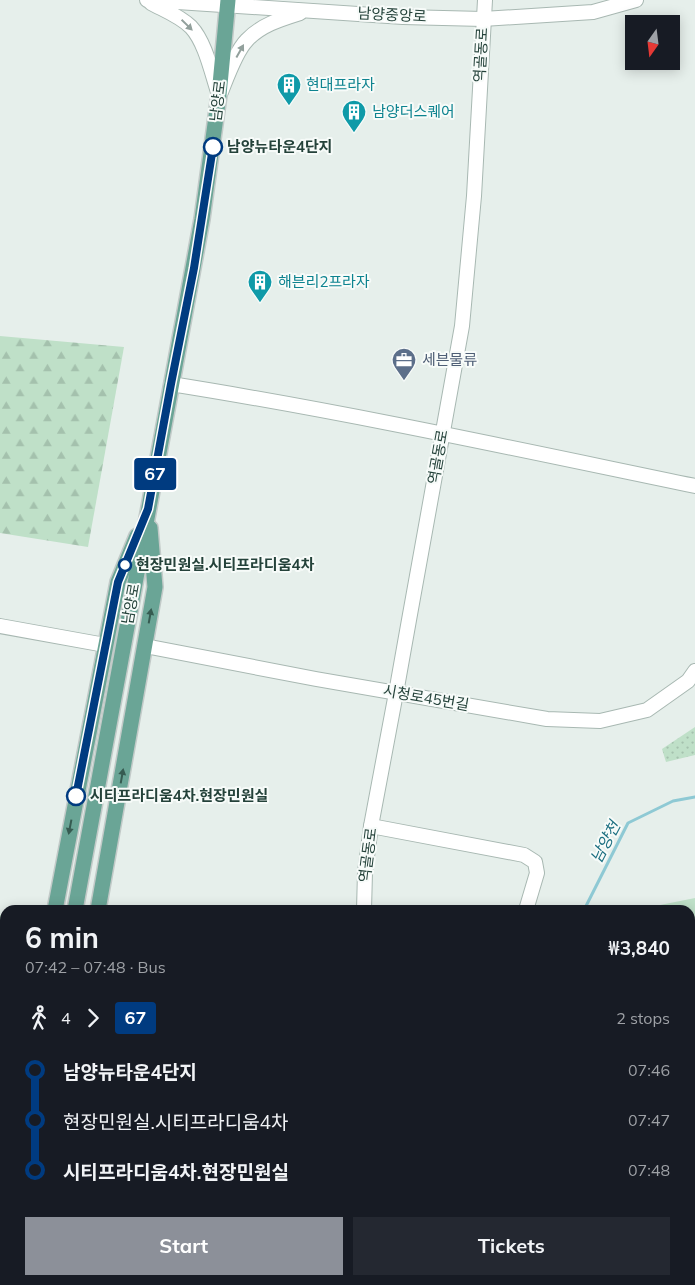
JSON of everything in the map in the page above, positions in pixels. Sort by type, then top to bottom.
[{"type":"main road","name":"남양로","points":[[76,905],[202,219],[219,95],[228,3]]},
{"type":"main road","points":[[55,905],[118,582],[148,509]]},
{"type":"main road","points":[[99,905],[155,587],[148,509]]},
{"type":"street","name":"남양중앙로","points":[[147,0],[228,3],[403,17],[483,19],[593,12],[636,0]]},
{"type":"street","points":[[147,0],[179,17],[191,27],[205,53],[219,95]]},
{"type":"street","points":[[283,0],[308,10]]},
{"type":"street","name":"역골동로","points":[[364,905],[365,872],[371,826],[462,326],[474,196],[485,0]]},
{"type":"street","points":[[219,95],[246,41],[262,28],[283,18],[308,10]]},
{"type":"street","points":[[171,384],[281,402],[695,486]]},
{"type":"street","points":[[0,626],[105,645]]},
{"type":"street","name":"시청로45번길","points":[[144,646],[306,678],[547,719],[600,722],[647,710],[688,681],[695,671]]},
{"type":"street","points":[[371,826],[524,855],[535,862],[537,873],[527,905]]},
{"type":"green space","points":[[0,336],[124,347],[88,547],[0,533]]},
{"type":"green space","points":[[695,727],[695,755],[666,762],[662,749]]},
{"type":"green space","points":[[695,898],[695,905],[660,905]]},
{"type":"waterway","name":"남양천","points":[[587,905],[628,823],[673,801],[695,797]]},
{"type":"bus line","name":"67","points":[[76,796],[118,582],[148,509],[194,268],[213,147]]},
{"type":"place","name":"현대프라자","points":[[289,106]]},
{"type":"place","name":"남양더스퀘어","points":[[354,133]]},
{"type":"place","name":"남양뉴타운4단지","points":[[213,147]]},
{"type":"place","name":"해븐리2프라자","points":[[260,303]]},
{"type":"place","name":"세븐물류","points":[[404,381]]},
{"type":"place","name":"현장민원실.시티프라디움4차","points":[[125,565]]},
{"type":"place","name":"시티프라디움4차.현장민원실","points":[[76,796]]}]
